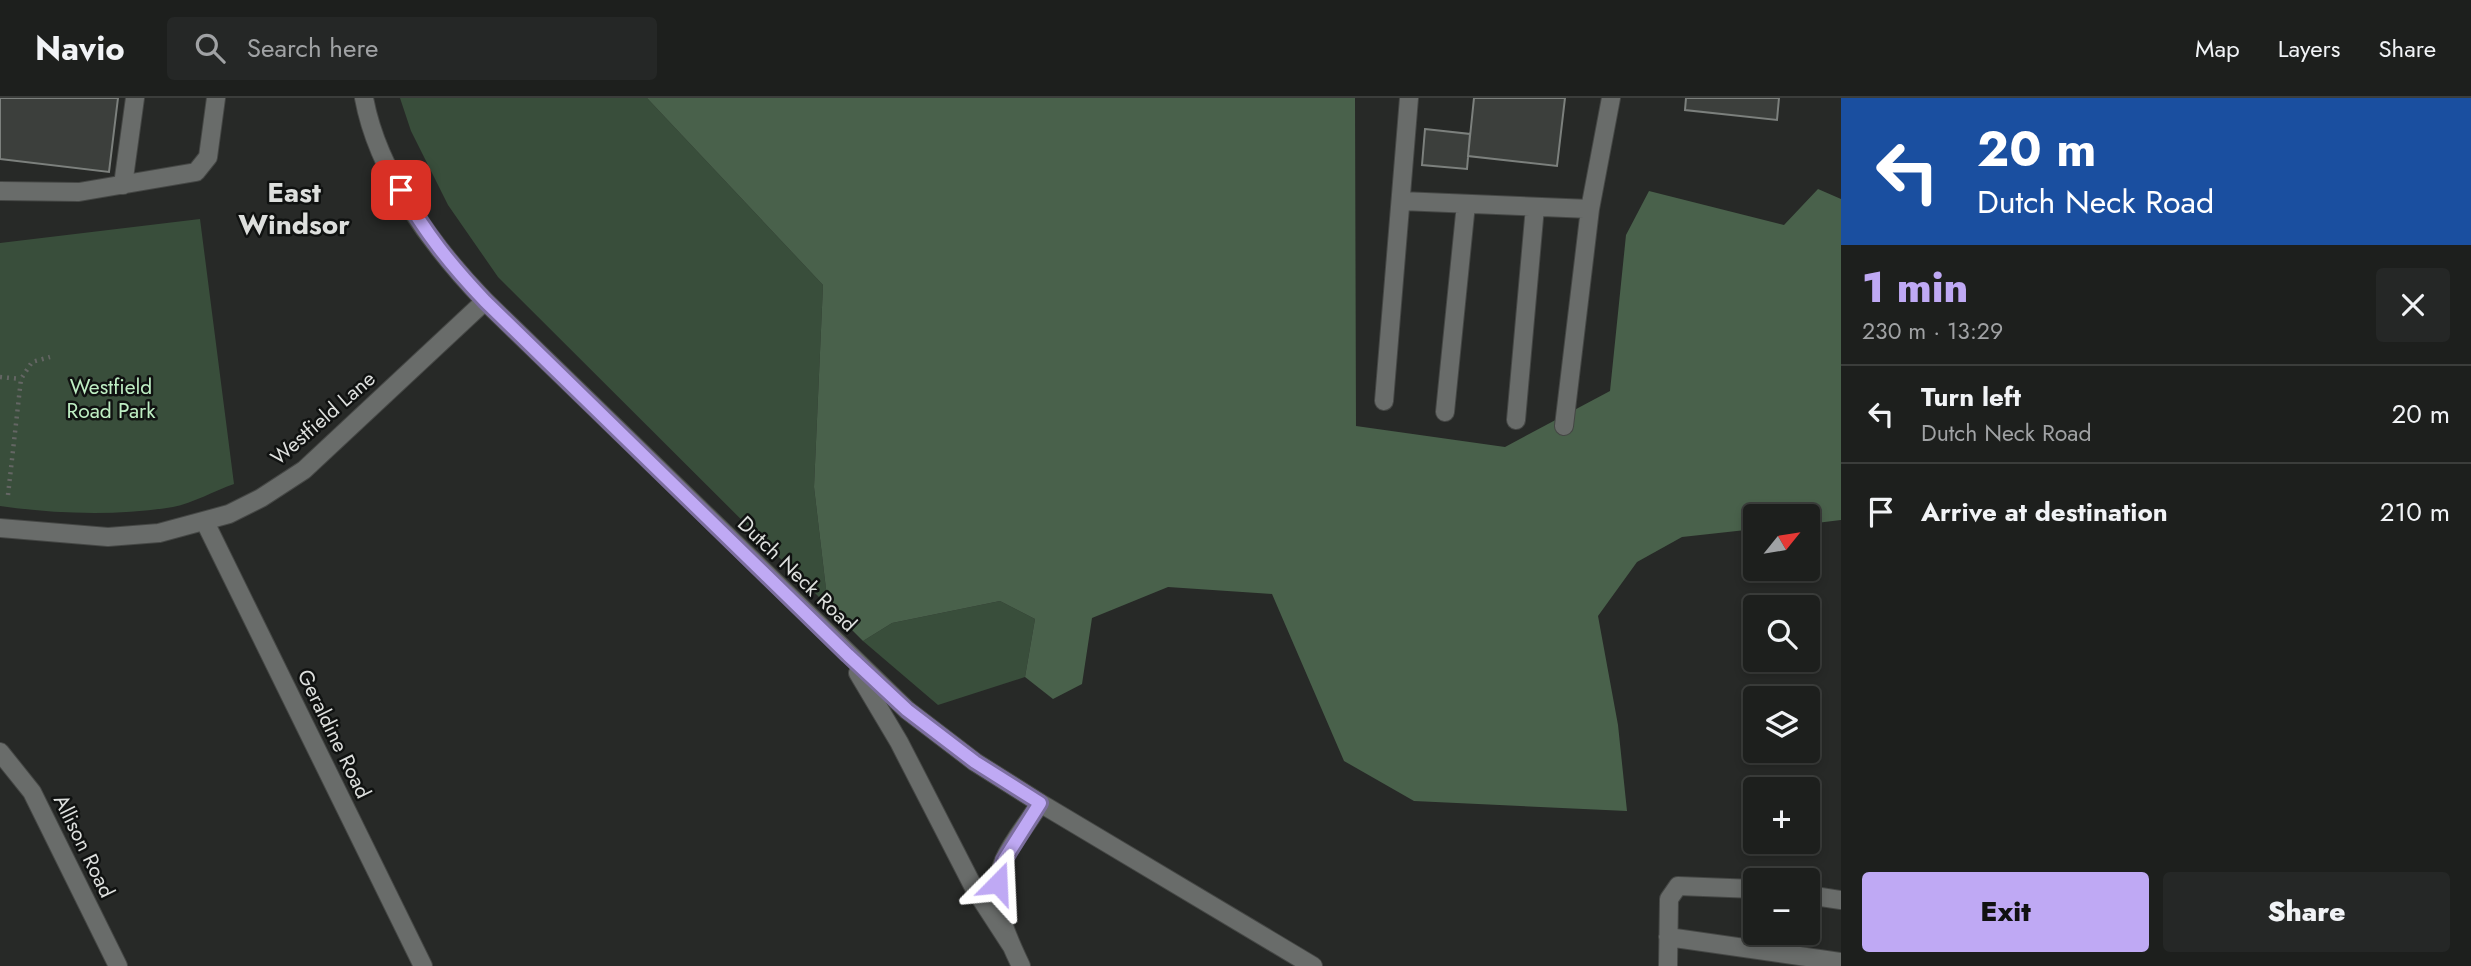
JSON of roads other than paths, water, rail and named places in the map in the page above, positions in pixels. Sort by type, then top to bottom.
[{"type":"street","points":[[123,184],[135,98]]},
{"type":"street","points":[[0,191],[79,192],[196,173],[208,157],[216,98]]},
{"type":"street","name":"Dutch Neck Road","points":[[364,98],[367,116],[391,172],[422,226],[449,263],[848,655],[917,718],[975,762],[1313,966]]},
{"type":"street","points":[[1384,401],[1409,98]]},
{"type":"street","points":[[1564,426],[1590,209],[1611,98]]},
{"type":"street","points":[[1401,201],[1590,209]]},
{"type":"street","points":[[1445,412],[1466,204]]},
{"type":"street","points":[[1516,420],[1535,207]]},
{"type":"street","name":"Westfield Lane","points":[[0,528],[108,537],[159,533],[229,514],[261,498],[304,470],[485,301]]},
{"type":"street","name":"Geraldine Road","points":[[205,522],[423,966]]},
{"type":"street","points":[[848,655],[899,742],[974,888],[1011,945]]},
{"type":"street","name":"Allison Road","points":[[0,752],[32,792],[118,966]]},
{"type":"street","points":[[1021,966],[998,907],[998,883],[1004,860],[1040,803]]},
{"type":"street","points":[[1668,966],[1669,899],[1678,886],[1743,889]]},
{"type":"street","points":[[1820,897],[1841,900]]},
{"type":"street","points":[[1668,937],[1841,962]]},
{"type":"district","name":"East Windsor","points":[[294,208]]},
{"type":"park label","name":"Westfield Road Park","points":[[111,399]]}]
